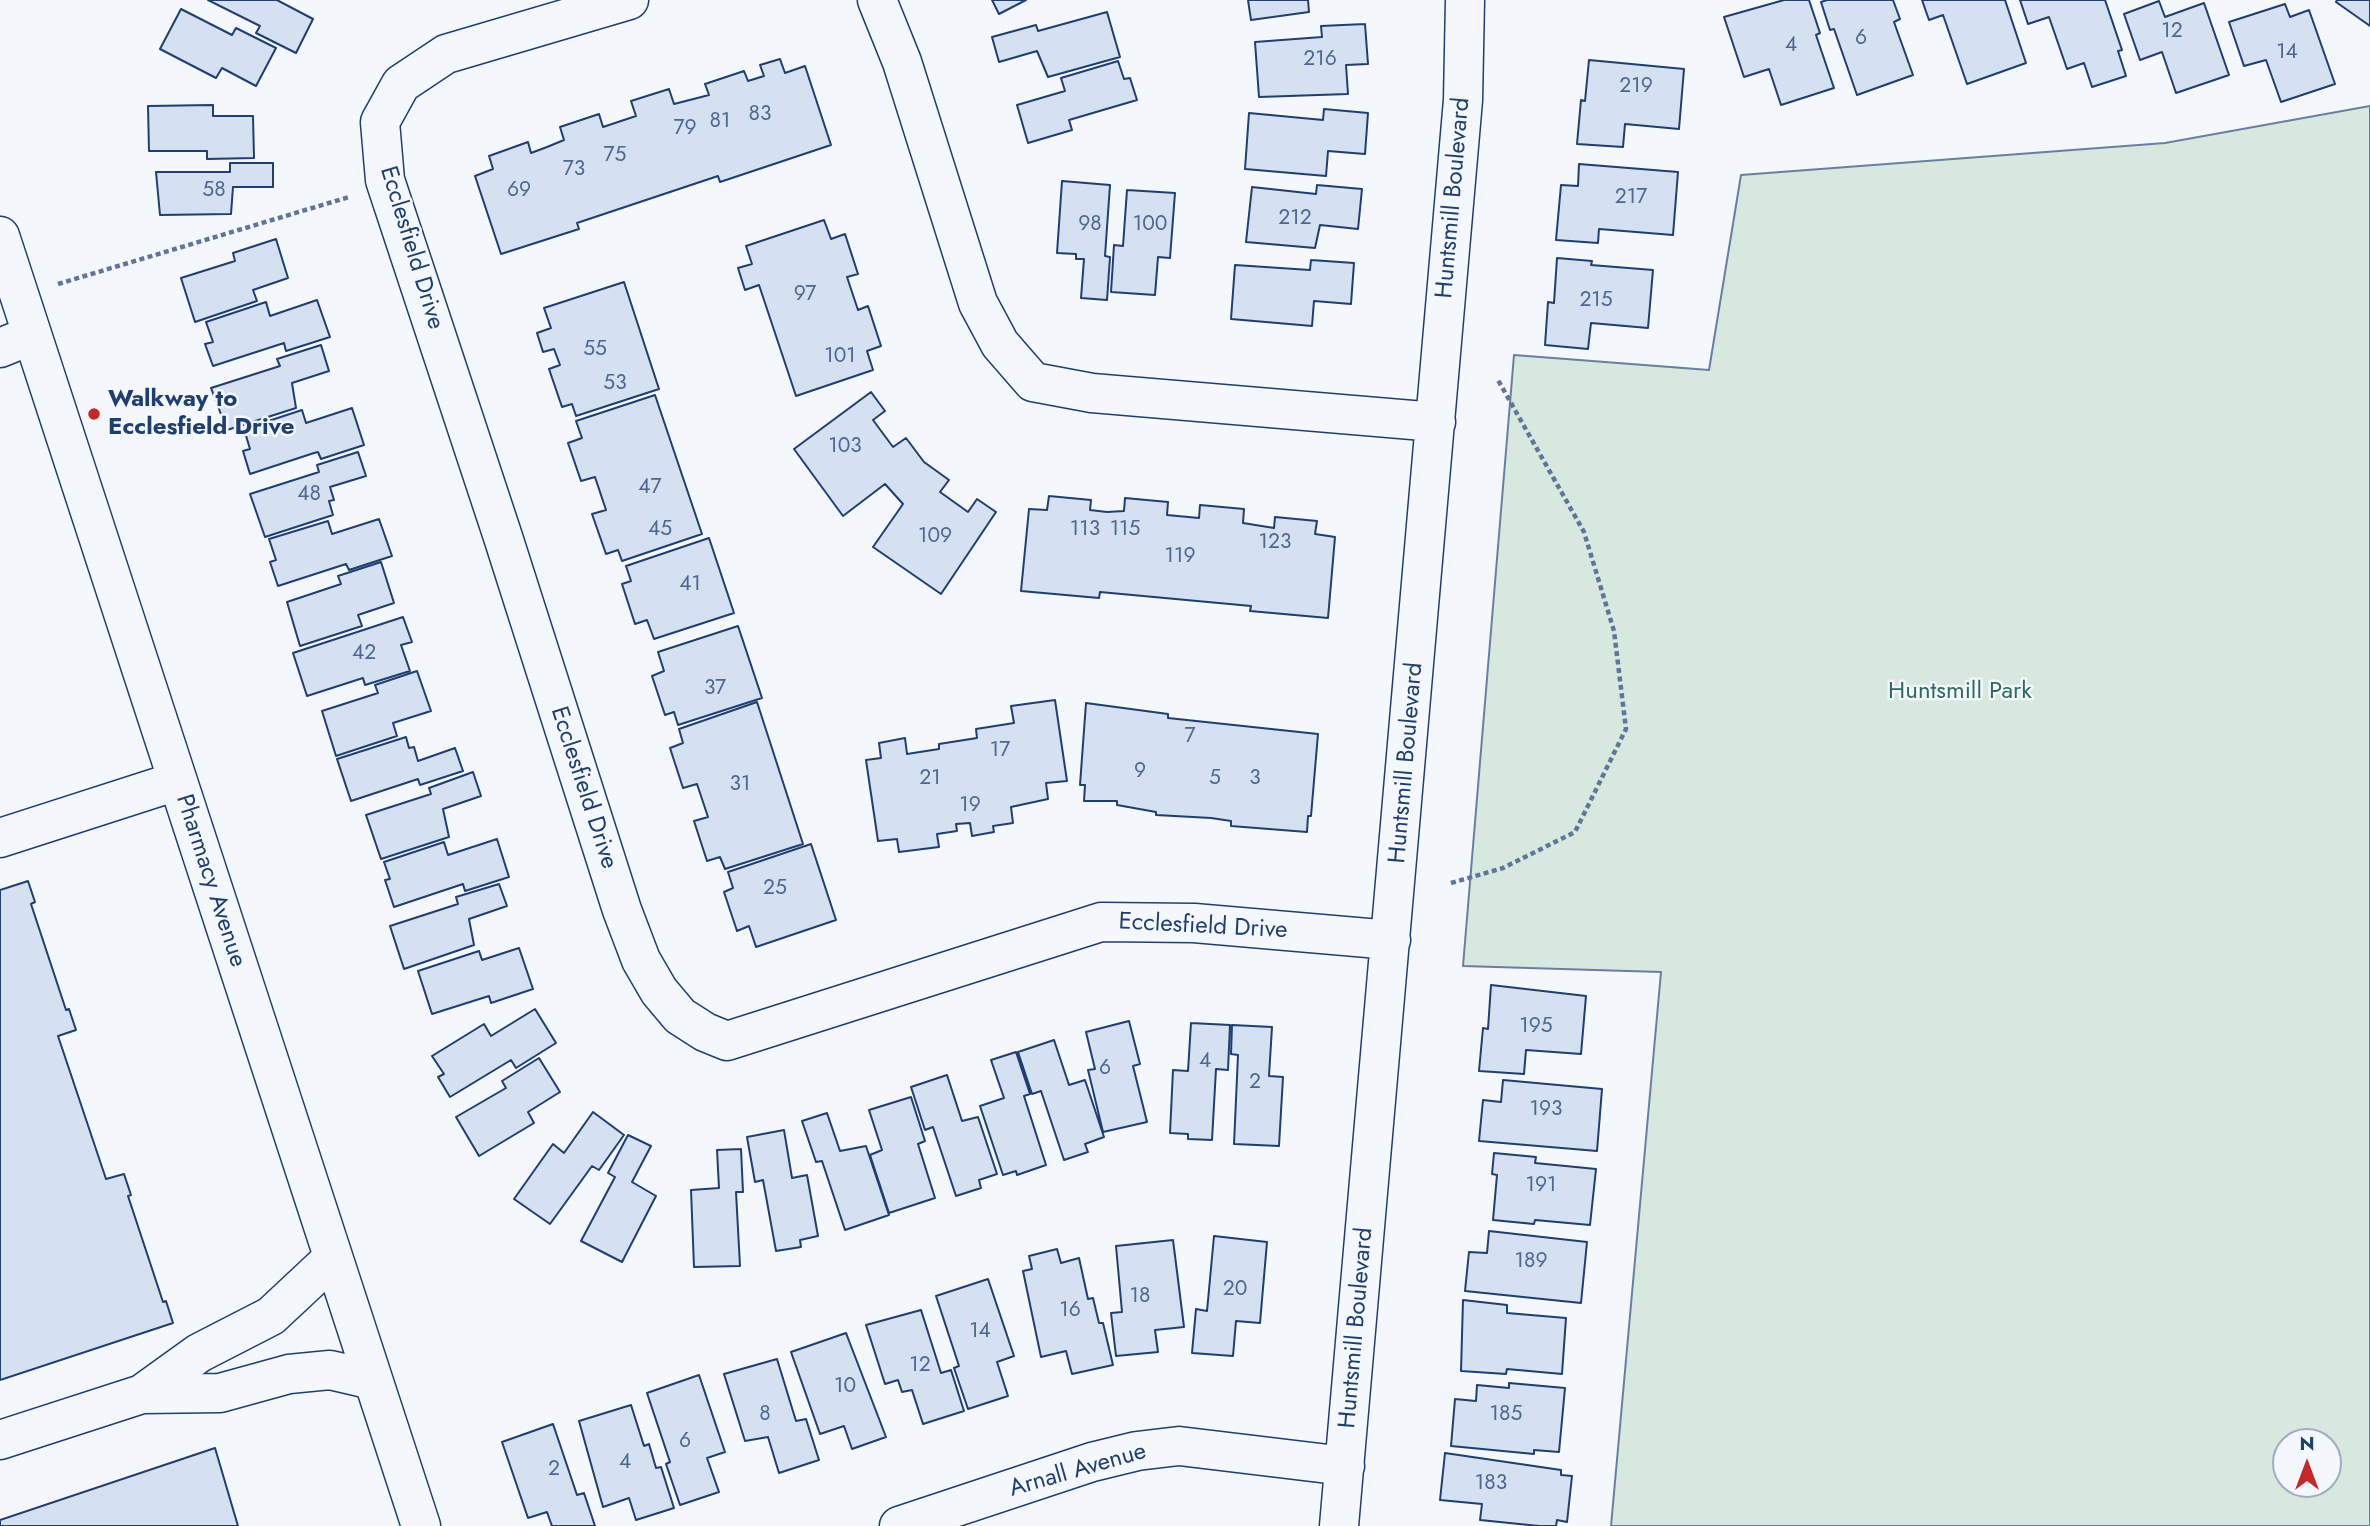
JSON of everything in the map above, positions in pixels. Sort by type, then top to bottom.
[{"type":"street","name":"Ecclesfield Drive","points":[[629,0],[446,54],[401,84],[380,122],[385,180],[625,919],[640,960],[659,991],[680,1016],[705,1032],[727,1041],[1101,922],[1194,923],[1391,940]]},
{"type":"street","points":[[877,0],[902,62],[978,303],[1000,344],[1032,382],[1092,393],[1436,422]]},
{"type":"street","name":"Huntsmill Boulevard","points":[[1339,1526],[1463,100],[1465,0]]},
{"type":"street","name":"Pharmacy Avenue","points":[[0,236],[16,342],[177,781],[421,1526]]},
{"type":"street","points":[[0,838],[177,781]]},
{"type":"street","points":[[142,1394],[199,1353],[271,1316],[333,1258]]},
{"type":"street","points":[[0,1440],[142,1394],[219,1393],[289,1374],[330,1370],[373,1380]]},
{"type":"street","name":"Arnall Avenue","points":[[899,1526],[1092,1462],[1137,1451],[1179,1446],[1345,1466]]},
{"type":"path","points":[[78,279],[356,195]]},
{"type":"path","points":[[1451,883],[1503,868],[1575,832],[1626,729],[1614,631],[1584,532],[1498,380]]},
{"type":"green space","name":"Huntsmill Park","points":[[2370,106],[2370,1526],[1611,1526],[1661,972],[1463,966],[1514,355],[1709,370],[1741,175],[2165,143]]},
{"type":"building","points":[[208,0],[277,0],[313,19],[296,53],[256,33],[260,26]]},
{"type":"building","points":[[992,0],[1026,0],[999,14]]},
{"type":"building","points":[[1248,0],[1308,0],[1309,12],[1251,20]]},
{"type":"building","points":[[1784,0],[1809,0],[1820,33],[1816,35],[1834,88],[1781,105],[1769,69],[1744,77],[1724,17]]},
{"type":"building","points":[[1893,0],[1900,19],[1894,22],[1913,75],[1857,95],[1834,29],[1830,30],[1821,2]]},
{"type":"building","points":[[1922,0],[2005,0],[2026,63],[1967,84],[1943,15],[1929,20]]},
{"type":"building","points":[[2020,0],[2105,0],[2122,50],[2118,51],[2126,76],[2092,87],[2084,63],[2067,69],[2049,17],[2028,24]]},
{"type":"building","points":[[2370,0],[2370,26],[2336,2]]},
{"type":"building","points":[[2159,1],[2165,17],[2204,3],[2229,75],[2176,93],[2162,52],[2140,60],[2124,14]]},
{"type":"building","points":[[2285,4],[2290,17],[2309,10],[2335,84],[2281,102],[2266,60],[2244,66],[2229,22]]},
{"type":"building","points":[[181,9],[232,35],[236,28],[276,48],[256,86],[222,68],[216,78],[160,49]]},
{"type":"building","points":[[1107,12],[1120,57],[1048,77],[1037,51],[999,62],[992,37],[1036,25],[1038,31]]},
{"type":"building","points":[[1365,24],[1368,64],[1346,65],[1348,94],[1259,97],[1255,42],[1322,37],[1321,26]]},
{"type":"building","points":[[780,59],[785,73],[805,66],[831,145],[720,182],[718,176],[577,223],[579,229],[501,254],[475,176],[493,169],[489,156],[528,142],[531,153],[547,147],[564,140],[560,127],[599,114],[603,127],[636,116],[631,101],[669,89],[674,104],[709,95],[705,84],[744,71],[748,81],[764,76],[760,65]]},
{"type":"building","points":[[1589,60],[1684,69],[1679,129],[1625,124],[1623,147],[1577,144],[1581,100],[1585,101]]},
{"type":"building","points":[[1118,61],[1124,79],[1130,78],[1137,100],[1069,120],[1072,130],[1028,143],[1017,105],[1065,91],[1061,78]]},
{"type":"building","points":[[213,105],[213,116],[253,116],[254,158],[207,159],[207,151],[149,151],[148,106]]},
{"type":"building","points":[[1324,109],[1368,113],[1365,154],[1328,151],[1326,176],[1245,169],[1249,113],[1323,120]]},
{"type":"building","points":[[230,163],[273,163],[273,187],[233,187],[231,214],[160,215],[156,172],[230,172]]},
{"type":"building","points":[[1579,164],[1678,172],[1673,235],[1599,229],[1598,243],[1556,240],[1561,185],[1578,186]]},
{"type":"building","points":[[1062,181],[1110,185],[1105,256],[1110,257],[1107,300],[1081,298],[1084,259],[1076,259],[1076,254],[1057,253]]},
{"type":"building","points":[[1317,185],[1362,189],[1358,229],[1320,225],[1315,248],[1246,242],[1252,187],[1316,194]]},
{"type":"building","points":[[1127,190],[1175,193],[1170,258],[1158,257],[1155,295],[1111,292],[1114,245],[1123,246]]},
{"type":"building","points":[[824,220],[831,239],[845,234],[858,274],[847,277],[858,310],[868,306],[881,346],[867,351],[873,370],[796,396],[759,285],[745,290],[738,268],[752,264],[746,246]]},
{"type":"building","points":[[276,239],[288,278],[253,290],[257,301],[195,322],[181,278],[235,261],[233,253]]},
{"type":"building","points":[[1557,258],[1592,261],[1591,265],[1653,270],[1648,328],[1591,323],[1588,349],[1545,345],[1548,302],[1554,303]]},
{"type":"building","points":[[1311,260],[1354,263],[1351,304],[1314,301],[1312,326],[1231,319],[1235,265],[1310,270]]},
{"type":"building","points":[[624,282],[659,389],[576,416],[572,404],[562,407],[549,369],[560,365],[554,349],[543,352],[537,333],[551,328],[544,308]]},
{"type":"building","points":[[317,300],[330,337],[286,351],[284,343],[213,366],[205,344],[213,342],[206,322],[266,302],[270,316]]},
{"type":"building","points":[[321,345],[329,371],[292,383],[296,408],[227,430],[211,388],[280,366],[277,359]]},
{"type":"building","points":[[871,392],[885,411],[873,420],[893,447],[906,438],[924,462],[949,480],[940,492],[968,512],[977,499],[996,512],[941,594],[873,547],[903,504],[885,484],[843,516],[794,449]]},
{"type":"building","points":[[655,395],[702,534],[622,561],[618,550],[606,554],[592,514],[606,510],[595,477],[581,481],[568,443],[582,438],[576,421]]},
{"type":"building","points":[[352,408],[364,445],[321,459],[318,452],[314,453],[250,474],[243,451],[250,449],[244,429],[302,410],[306,423]]},
{"type":"building","points":[[358,452],[366,476],[330,487],[334,500],[329,501],[333,515],[265,537],[250,494],[319,472],[317,465]]},
{"type":"building","points":[[1049,496],[1091,500],[1090,510],[1107,512],[1124,511],[1125,498],[1168,502],[1167,515],[1199,518],[1200,505],[1244,509],[1243,523],[1274,528],[1275,517],[1317,521],[1315,534],[1335,537],[1328,618],[1250,611],[1251,606],[1100,592],[1099,598],[1021,591],[1029,509],[1047,510]]},
{"type":"building","points":[[379,519],[392,556],[349,570],[346,564],[278,586],[270,562],[276,560],[269,539],[328,521],[332,534]]},
{"type":"building","points":[[709,538],[734,613],[654,639],[647,620],[635,624],[622,584],[631,581],[626,566]]},
{"type":"building","points":[[381,562],[394,603],[358,615],[362,626],[300,646],[287,602],[341,584],[338,576]]},
{"type":"building","points":[[403,617],[412,642],[401,645],[410,671],[365,685],[363,678],[307,696],[293,653]]},
{"type":"building","points":[[738,626],[762,698],[678,725],[674,712],[665,715],[652,676],[664,671],[658,652]]},
{"type":"building","points":[[417,671],[431,711],[393,723],[397,736],[336,756],[322,711],[378,693],[375,685]]},
{"type":"building","points":[[1055,700],[1067,781],[1046,783],[1048,799],[1011,807],[1013,823],[993,826],[994,832],[972,836],[970,823],[956,824],[957,831],[937,834],[939,847],[899,852],[897,839],[878,841],[866,760],[881,758],[879,743],[905,738],[907,754],[939,749],[939,744],[977,738],[976,729],[1014,723],[1011,706]]},
{"type":"building","points":[[757,702],[803,844],[725,869],[720,857],[707,861],[694,821],[708,817],[697,784],[683,788],[670,748],[683,743],[679,729]]},
{"type":"building","points":[[1086,703],[1168,714],[1168,718],[1318,734],[1311,816],[1308,816],[1307,832],[1231,826],[1231,821],[1211,818],[1156,815],[1156,812],[1117,805],[1117,801],[1084,801],[1085,785],[1080,785]]},
{"type":"building","points":[[406,737],[409,748],[414,747],[418,761],[455,748],[463,771],[420,785],[418,779],[351,801],[337,759]]},
{"type":"building","points":[[473,772],[481,796],[443,809],[449,837],[381,859],[366,815],[431,794],[429,788]]},
{"type":"building","points":[[497,839],[509,877],[465,891],[463,884],[394,907],[385,880],[390,879],[384,862],[444,842],[448,855]]},
{"type":"building","points":[[811,844],[836,920],[756,947],[749,926],[737,931],[724,892],[733,888],[728,872]]},
{"type":"building","points":[[28,881],[35,902],[31,904],[66,1010],[69,1009],[76,1030],[58,1036],[106,1179],[124,1174],[131,1195],[128,1196],[163,1302],[166,1301],[173,1323],[0,1380],[0,890]]},
{"type":"building","points":[[499,884],[507,906],[469,919],[474,945],[404,969],[390,926],[458,904],[456,897]]},
{"type":"building","points":[[519,948],[533,989],[491,1003],[489,996],[432,1014],[418,971],[479,951],[482,960]]},
{"type":"building","points":[[1491,985],[1586,996],[1581,1054],[1526,1050],[1524,1074],[1479,1071],[1483,1028],[1488,1029]]},
{"type":"building","points":[[535,1009],[556,1043],[516,1068],[511,1060],[450,1097],[438,1077],[444,1074],[432,1056],[484,1024],[491,1036]]},
{"type":"building","points":[[1129,1021],[1140,1064],[1133,1066],[1147,1122],[1103,1132],[1088,1070],[1095,1069],[1086,1032]]},
{"type":"building","points":[[1191,1023],[1230,1025],[1228,1070],[1216,1069],[1212,1140],[1188,1139],[1188,1134],[1170,1133],[1173,1070],[1188,1071]]},
{"type":"building","points":[[1232,1025],[1272,1027],[1269,1076],[1283,1077],[1279,1146],[1234,1144],[1238,1055],[1231,1054]]},
{"type":"building","points":[[1054,1040],[1069,1085],[1085,1080],[1104,1137],[1085,1144],[1088,1152],[1064,1160],[1041,1091],[1032,1094],[1018,1052]]},
{"type":"building","points":[[1016,1052],[1030,1094],[1024,1096],[1046,1165],[1017,1175],[1016,1171],[1003,1175],[980,1106],[1004,1098],[991,1060]]},
{"type":"building","points":[[539,1058],[560,1092],[528,1112],[534,1123],[479,1156],[456,1117],[506,1088],[502,1081]]},
{"type":"building","points":[[947,1075],[962,1121],[978,1117],[997,1174],[979,1180],[981,1188],[956,1196],[933,1127],[925,1130],[911,1087]]},
{"type":"building","points":[[1503,1080],[1602,1089],[1597,1151],[1479,1141],[1483,1100],[1501,1102]]},
{"type":"building","points":[[911,1097],[925,1141],[918,1144],[935,1198],[889,1213],[870,1155],[882,1150],[869,1110]]},
{"type":"building","points":[[593,1112],[624,1135],[599,1170],[592,1166],[550,1224],[514,1199],[553,1144],[564,1153]]},
{"type":"building","points":[[827,1113],[840,1151],[866,1146],[889,1215],[845,1230],[822,1161],[816,1162],[802,1121]]},
{"type":"building","points":[[784,1130],[792,1178],[807,1175],[818,1236],[800,1240],[801,1247],[776,1251],[763,1180],[755,1182],[747,1137]]},
{"type":"building","points":[[628,1135],[651,1146],[632,1182],[656,1196],[622,1262],[581,1241],[615,1177],[608,1173]]},
{"type":"building","points":[[741,1149],[743,1192],[736,1192],[740,1266],[694,1267],[691,1190],[719,1188],[717,1150]]},
{"type":"building","points":[[1494,1153],[1536,1157],[1535,1163],[1596,1169],[1590,1225],[1535,1220],[1534,1224],[1493,1220],[1497,1175],[1492,1174]]},
{"type":"building","points":[[1489,1231],[1587,1242],[1581,1303],[1465,1291],[1469,1252],[1487,1253]]},
{"type":"building","points":[[1214,1236],[1267,1242],[1260,1323],[1236,1321],[1233,1356],[1192,1353],[1196,1309],[1207,1311]]},
{"type":"building","points":[[1173,1240],[1184,1327],[1155,1330],[1158,1352],[1116,1356],[1111,1313],[1122,1312],[1116,1246]]},
{"type":"building","points":[[1057,1249],[1061,1263],[1079,1258],[1088,1299],[1093,1298],[1099,1323],[1103,1323],[1113,1365],[1072,1374],[1066,1351],[1041,1357],[1023,1271],[1032,1269],[1029,1256]]},
{"type":"building","points":[[988,1279],[1014,1356],[997,1362],[1008,1396],[968,1409],[954,1368],[959,1366],[936,1296]]},
{"type":"building","points":[[1463,1300],[1507,1305],[1507,1313],[1566,1318],[1562,1374],[1507,1369],[1506,1374],[1461,1371]]},
{"type":"building","points":[[921,1310],[941,1373],[951,1370],[964,1411],[923,1424],[912,1390],[902,1392],[898,1380],[885,1384],[866,1325]]},
{"type":"building","points":[[846,1333],[886,1437],[852,1449],[844,1426],[820,1434],[791,1352]]},
{"type":"building","points":[[777,1359],[796,1421],[806,1419],[819,1460],[779,1473],[768,1437],[745,1441],[724,1374]]},
{"type":"building","points":[[699,1375],[725,1452],[707,1458],[719,1492],[680,1505],[666,1464],[670,1462],[647,1393]]},
{"type":"building","points":[[1509,1383],[1565,1388],[1559,1452],[1534,1450],[1534,1454],[1451,1446],[1455,1399],[1476,1401],[1477,1385],[1509,1388]]},
{"type":"building","points":[[631,1405],[644,1446],[649,1444],[656,1468],[661,1467],[674,1508],[636,1520],[629,1498],[603,1507],[579,1421]]},
{"type":"building","points":[[553,1424],[577,1495],[584,1493],[595,1526],[552,1526],[547,1512],[528,1518],[502,1442]]},
{"type":"building","points":[[215,1448],[238,1526],[0,1526],[0,1520]]},
{"type":"building","points":[[1445,1453],[1561,1470],[1561,1475],[1572,1476],[1567,1522],[1557,1520],[1556,1526],[1539,1526],[1480,1520],[1482,1504],[1440,1500]]},
{"type":"place","name":"Walkway to Ecclesfield Drive","points":[[94,414]]}]
